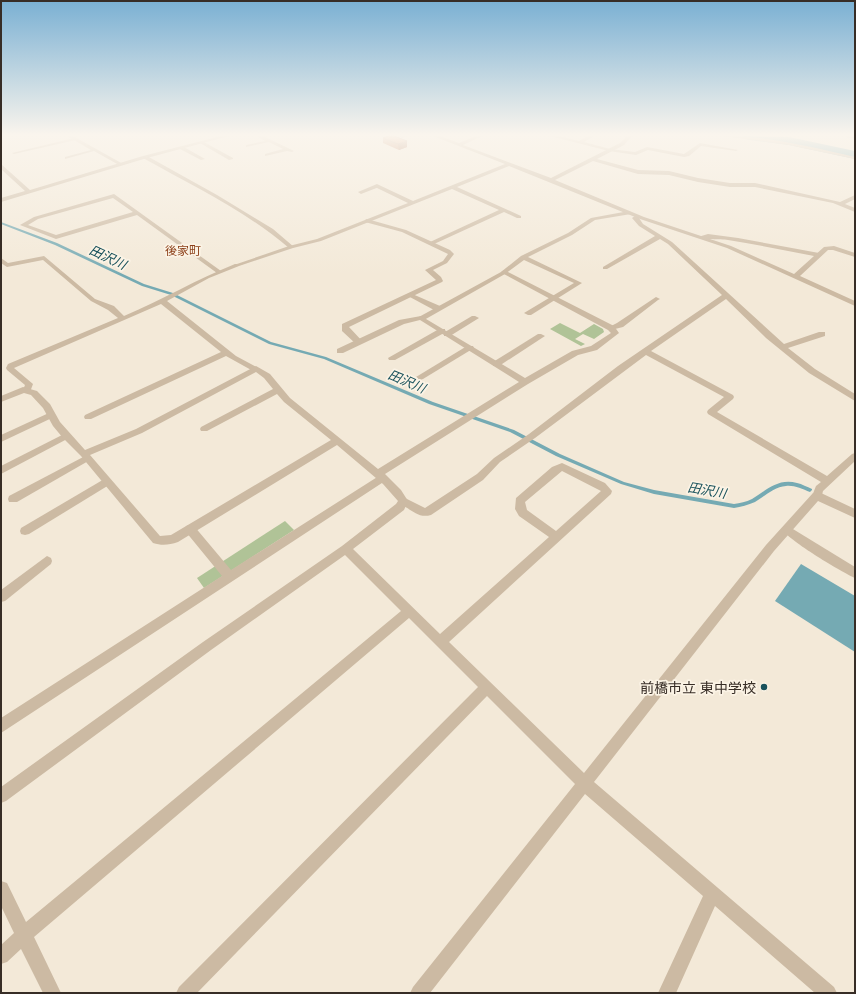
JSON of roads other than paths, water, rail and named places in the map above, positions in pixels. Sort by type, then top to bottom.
[{"type":"street","points":[[19,182],[29,192]]},
{"type":"street","points":[[1,200],[61,182]]},
{"type":"street","points":[[191,182],[271,230],[291,247]]},
{"type":"street","points":[[27,390],[29,384],[10,368],[11,366],[163,302],[219,272],[291,247],[319,240],[464,182]]},
{"type":"street","points":[[557,182],[629,213],[739,251],[855,304]]},
{"type":"street","points":[[713,182],[730,185],[755,185],[841,204],[855,210]]},
{"type":"street","points":[[361,192],[377,186],[413,203]]},
{"type":"street","points":[[453,187],[519,217]]},
{"type":"street","points":[[137,213],[56,237],[23,225],[36,218],[114,196],[170,237],[184,244],[219,272]]},
{"type":"street","points":[[841,204],[855,197]]},
{"type":"street","points":[[432,243],[504,210]]},
{"type":"street","points":[[340,351],[402,322],[421,318],[504,272],[523,257],[570,234],[596,218],[629,213]]},
{"type":"street","points":[[637,216],[634,218],[641,225],[662,237],[782,347],[812,371],[855,398]]},
{"type":"street","points":[[359,342],[345,329],[345,326],[441,279],[428,270],[445,262],[450,256],[450,252],[432,243],[398,229],[367,221]]},
{"type":"street","points":[[701,237],[707,235],[819,255]]},
{"type":"street","points":[[605,268],[656,238],[662,237]]},
{"type":"street","points":[[795,277],[828,248],[855,255]]},
{"type":"street","points":[[523,257],[579,283],[528,314]]},
{"type":"street","points":[[1,260],[7,265],[44,258],[93,300],[111,308],[123,320]]},
{"type":"street","points":[[1,726],[465,420],[525,382],[575,353],[594,348],[614,335],[615,330],[504,272]]},
{"type":"street","points":[[410,295],[437,308]]},
{"type":"street","points":[[403,501],[410,503],[419,512],[426,512],[480,477],[497,460],[532,436],[621,368],[727,295]]},
{"type":"street","points":[[611,328],[620,325],[656,298]]},
{"type":"street","points":[[1,796],[208,646],[346,549],[400,507],[403,501],[400,494],[380,476],[287,400],[277,390],[270,377],[226,353],[163,302]]},
{"type":"street","points":[[421,318],[525,382]]},
{"type":"street","points":[[392,358],[475,318]]},
{"type":"street","points":[[782,347],[822,334]]},
{"type":"street","points":[[496,364],[541,336]]},
{"type":"street","points":[[420,377],[470,348]]},
{"type":"street","points":[[645,351],[730,397],[711,412],[827,481]]},
{"type":"street","points":[[88,417],[226,353]]},
{"type":"street","points":[[13,499],[85,456],[139,431],[256,370]]},
{"type":"street","points":[[1,399],[17,392],[27,390],[34,393],[47,406],[66,436],[85,456],[156,540],[167,541],[174,539],[337,441]]},
{"type":"street","points":[[204,429],[277,390]]},
{"type":"street","points":[[1,439],[52,415]]},
{"type":"street","points":[[1,470],[66,436]]},
{"type":"street","points":[[419,993],[770,548],[788,530],[817,496],[819,488],[855,456]]},
{"type":"street","points":[[440,642],[607,491],[602,486],[562,467],[555,470],[520,501],[520,508],[523,513],[556,537]]},
{"type":"street","points":[[25,531],[106,482]]},
{"type":"street","points":[[817,496],[855,514]]},
{"type":"street","points":[[190,529],[229,576]]},
{"type":"street","points":[[788,530],[802,541],[855,573]]},
{"type":"street","points":[[346,549],[585,784],[828,993]]},
{"type":"street","points":[[1,597],[47,560]]},
{"type":"street","points":[[1,956],[24,934],[409,611]]},
{"type":"street","points":[[185,993],[487,687]]},
{"type":"street","points":[[1,889],[52,993]]},
{"type":"street","points":[[667,993],[712,894]]},
{"type":"water","points":[[801,564],[855,596],[855,652],[775,601]]},
{"type":"waterway","name":"田沢川","points":[[1,223],[56,244],[143,285],[172,294],[270,343],[325,358],[431,403],[512,431],[558,455],[623,483],[654,492],[734,506],[745,504],[777,486],[786,484],[797,485],[810,490]]},
{"type":"place","name":"前橋市立 東中学校","points":[[764,687]]},
{"type":"district","name":"後家町","points":[[183,250]]}]
